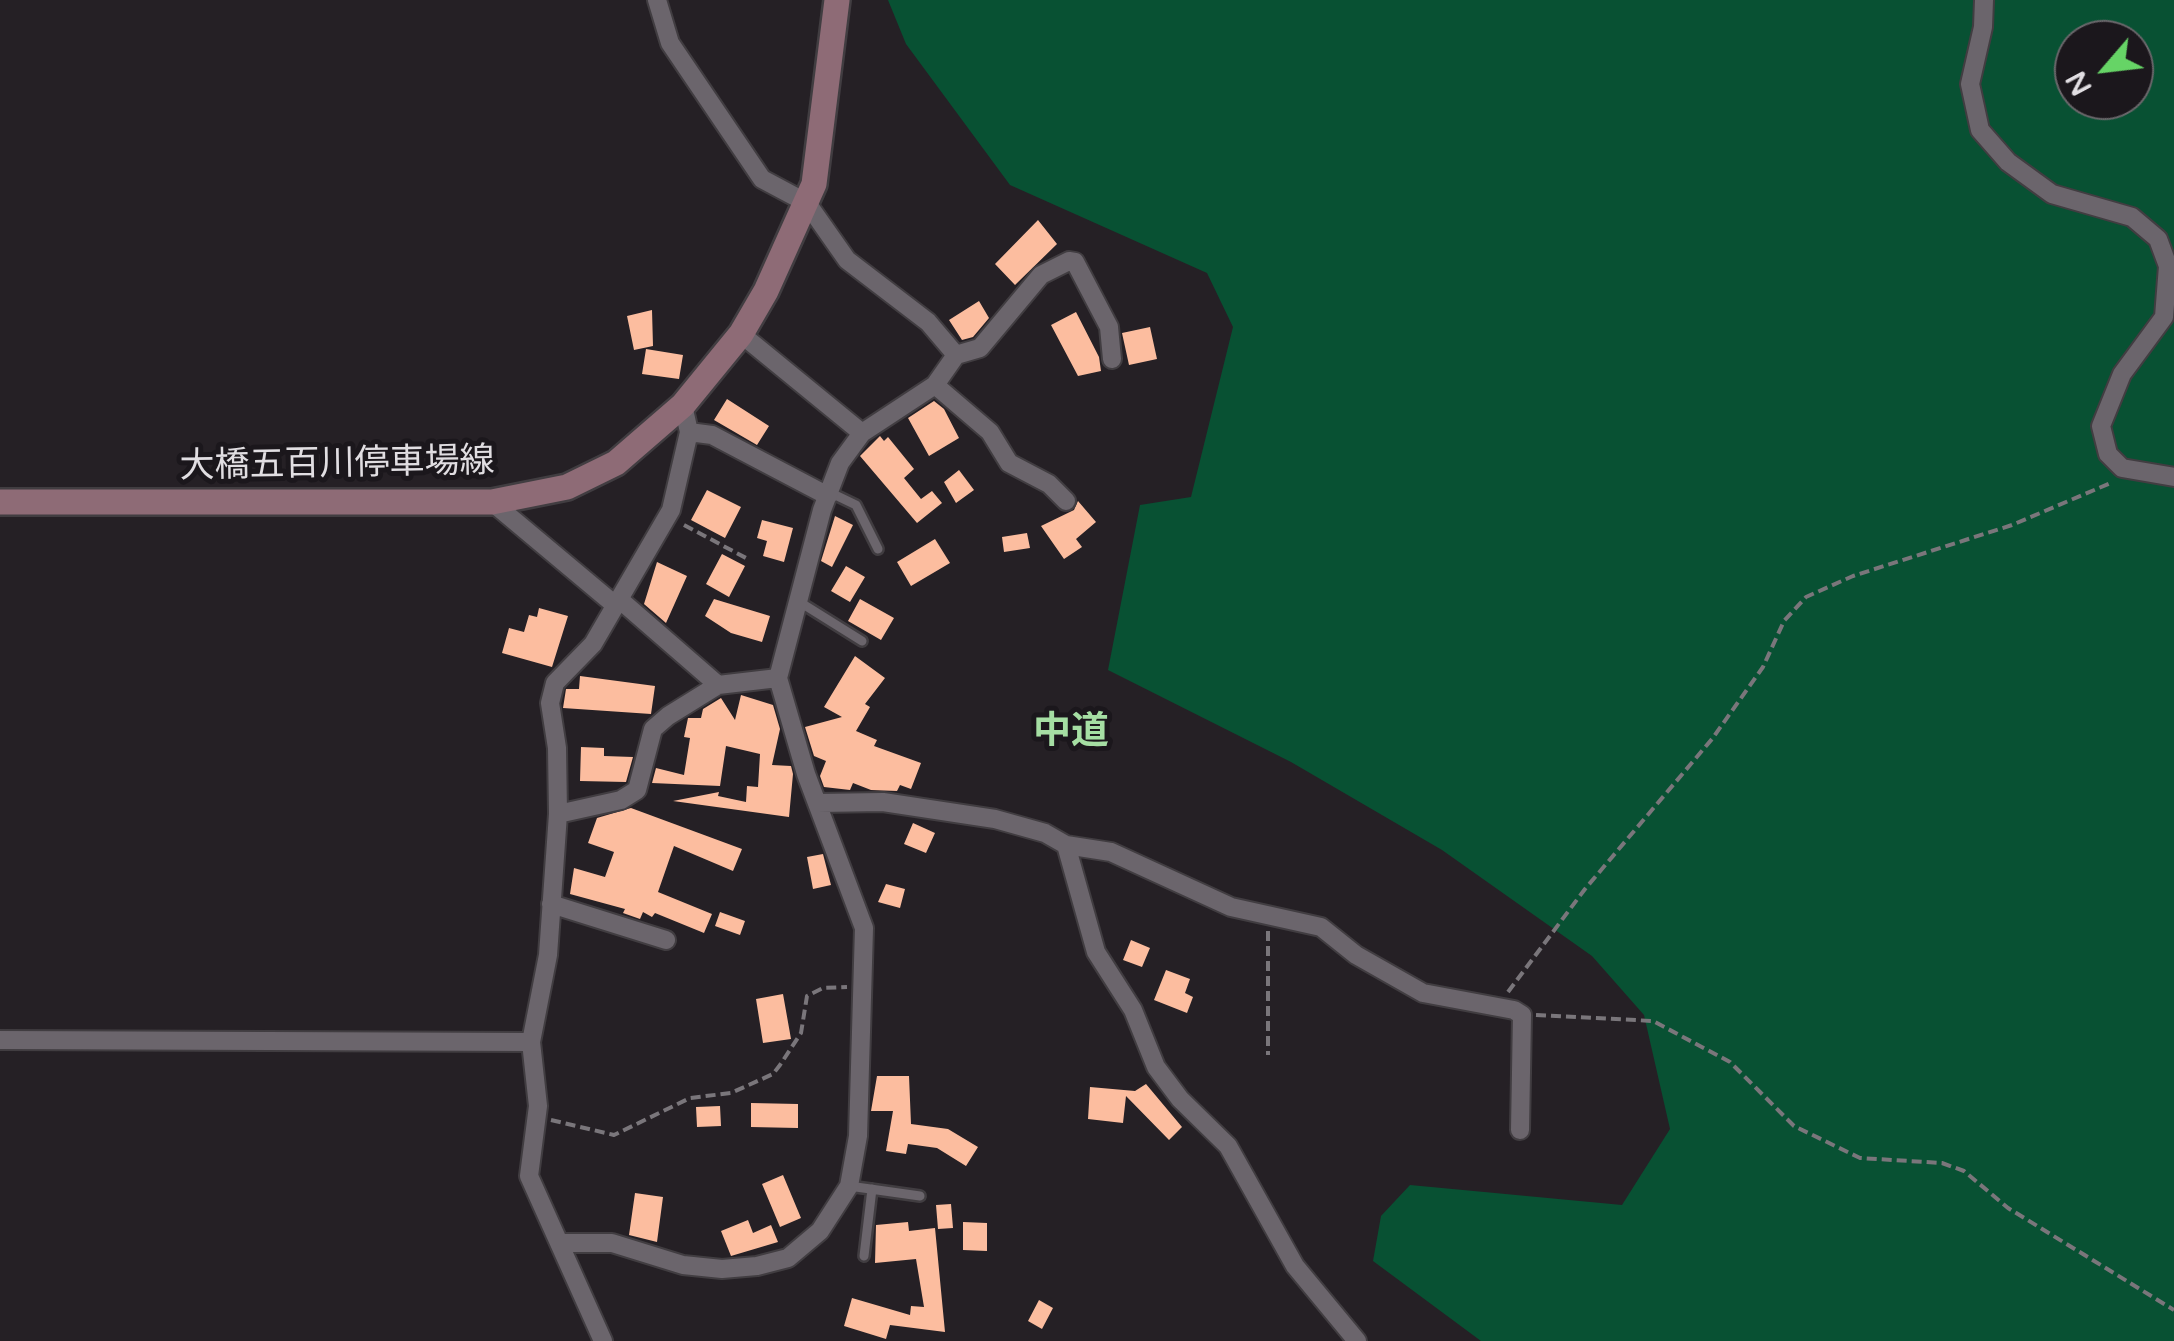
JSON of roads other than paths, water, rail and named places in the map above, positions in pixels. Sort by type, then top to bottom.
[{"type":"main road","name":"大橋五百川停車場線","points":[[0,502],[492,502],[568,487],[597,474],[635,448],[683,405],[741,334],[808,204],[818,164],[837,0]]},
{"type":"street","points":[[657,0],[670,43],[762,179],[808,204],[848,260],[928,322],[956,355]]},
{"type":"street","points":[[1984,0],[1983,27],[1970,84],[1980,130],[2008,162],[2052,194],[2132,217],[2158,239],[2168,266],[2164,317],[2122,374],[2100,426],[2108,454],[2122,468],[2174,477]]},
{"type":"street","points":[[558,1243],[612,1243],[682,1265],[722,1269],[757,1266],[788,1258],[820,1232],[849,1186],[858,1136],[864,928],[778,678],[828,494],[840,463],[862,433],[935,386],[956,355],[980,348],[1042,274],[1074,262],[1109,327],[1112,359]]},
{"type":"street","points":[[741,334],[862,433]]},
{"type":"street","points":[[935,386],[990,432],[1010,464],[1049,484],[1066,501]]},
{"type":"street","points":[[603,1341],[529,1176],[536,1119],[531,1042],[548,955],[558,814],[558,748],[550,703],[555,684],[594,644],[668,516],[689,432],[683,405]]},
{"type":"street","points":[[689,432],[712,435],[828,494]]},
{"type":"street","points":[[492,502],[718,685]]},
{"type":"street","points":[[558,814],[621,800],[637,790],[653,729],[718,685],[778,678]]},
{"type":"street","points":[[818,802],[883,802],[995,819],[1045,833],[1066,845],[1110,852],[1186,889],[1267,916],[1321,928],[1356,955],[1423,993],[1499,1004],[1522,1015],[1520,1130]]},
{"type":"street","points":[[1066,845],[1096,952],[1133,1010],[1156,1067],[1180,1100],[1228,1146],[1295,1266],[1357,1341]]},
{"type":"street","points":[[551,904],[666,940]]},
{"type":"street","points":[[0,1040],[531,1042]]},
{"type":"lane","points":[[828,494],[856,505],[878,549]]},
{"type":"lane","points":[[798,601],[862,641]]},
{"type":"lane","points":[[849,1186],[920,1196]]},
{"type":"lane","points":[[864,1256],[872,1189]]},
{"type":"district","name":"中道","points":[[1071,733]]}]
